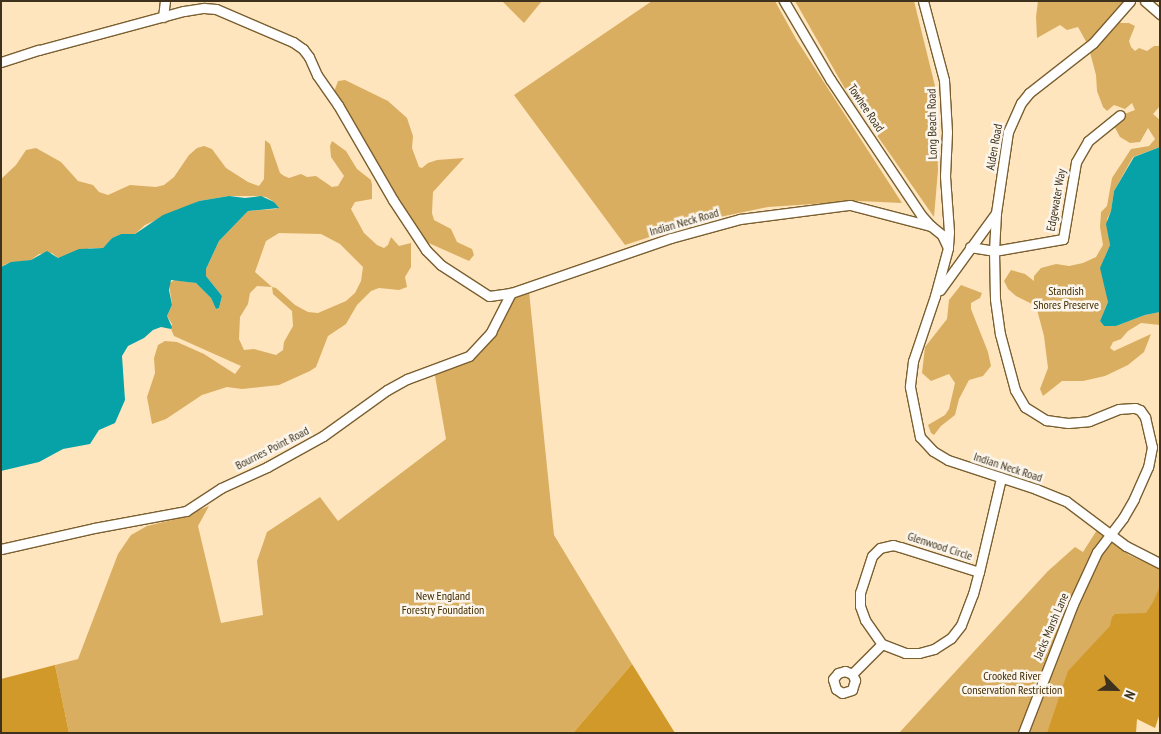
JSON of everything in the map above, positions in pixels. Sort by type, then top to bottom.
[{"type":"street","points":[[163,17],[165,1]]},
{"type":"street","name":"Towhee Road","points":[[784,1],[830,79],[921,215],[931,226]]},
{"type":"street","name":"Long Beach Road","points":[[923,1],[944,80],[945,176],[950,232],[948,248]]},
{"type":"street","name":"Alden Road","points":[[935,297],[996,213],[1008,132],[1021,103],[1030,93],[1093,42],[1130,1]]},
{"type":"street","points":[[1145,1],[1160,14]]},
{"type":"street","name":"Indian Neck Road","points":[[1,62],[39,50],[194,9],[214,8],[298,45],[309,57],[317,75],[340,109],[393,200],[426,250],[441,265],[483,294],[495,296],[511,293],[671,238],[740,219],[850,205],[931,226]]},
{"type":"street","name":"Edgewater Way","points":[[994,251],[1063,238],[1076,162],[1086,144],[1120,115]]},
{"type":"street","points":[[970,248],[994,251],[996,213]]},
{"type":"street","points":[[931,226],[942,235],[948,248]]},
{"type":"street","name":"Indian Neck Road","points":[[948,248],[935,297],[918,342],[910,387],[920,437],[942,457],[1066,501],[1137,553],[1160,563]]},
{"type":"street","name":"Jacks Marsh Lane","points":[[994,251],[995,299],[1000,334],[1015,390],[1025,407],[1046,420],[1068,424],[1089,421],[1119,409],[1130,407],[1138,409],[1145,417],[1152,450],[1146,472],[1132,504],[1096,555],[1070,609],[1023,733]]},
{"type":"street","name":"Bournes Point Road","points":[[1,550],[94,528],[186,511],[221,488],[267,467],[323,436],[387,390],[407,379],[469,356],[491,332],[511,293]]},
{"type":"street","name":"Glenwood Circle","points":[[978,572],[892,545],[880,548],[869,562],[860,599],[867,626],[882,644],[899,652],[912,654],[934,650],[946,642],[961,625],[978,572],[1001,478]]},
{"type":"street","points":[[852,674],[882,644]]},
{"type":"green space","points":[[502,1],[542,1],[524,23]]},
{"type":"green space","points":[[652,1],[775,1],[796,39],[902,203],[858,201],[768,207],[696,222],[625,245],[514,95]]},
{"type":"green space","points":[[795,1],[914,1],[935,86],[938,170],[934,217],[848,94]]},
{"type":"green space","name":"Standish Shores Preserve","points":[[1038,1],[1126,1],[1118,20],[1121,23],[1129,23],[1135,26],[1129,41],[1131,47],[1135,51],[1139,48],[1147,51],[1154,46],[1160,46],[1160,106],[1153,114],[1160,120],[1160,147],[1133,157],[1114,191],[1111,211],[1107,219],[1110,245],[1104,259],[1108,302],[1100,321],[1104,326],[1116,326],[1145,315],[1160,312],[1160,325],[1141,323],[1128,331],[1121,339],[1113,342],[1110,348],[1114,351],[1151,334],[1144,352],[1128,365],[1105,376],[1083,381],[1062,381],[1043,396],[1040,389],[1048,368],[1044,336],[1036,306],[1016,296],[1008,289],[1004,281],[1011,270],[1025,274],[1034,281],[1034,276],[1041,268],[1056,264],[1069,266],[1083,263],[1096,257],[1103,245],[1100,227],[1101,212],[1107,206],[1112,178],[1131,149],[1149,146],[1155,139],[1148,128],[1140,142],[1130,143],[1120,137],[1113,124],[1122,115],[1135,110],[1132,103],[1125,109],[1114,105],[1107,111],[1103,107],[1097,91],[1096,75],[1088,45],[1078,27],[1067,30],[1060,25],[1037,38],[1036,17]]},
{"type":"green space","points":[[345,80],[388,101],[407,118],[413,136],[412,148],[419,167],[422,168],[428,163],[437,160],[464,158],[433,192],[432,213],[434,220],[451,229],[457,242],[472,249],[474,255],[469,261],[422,240],[334,92],[338,81]]},
{"type":"green space","points":[[265,140],[270,144],[280,173],[284,176],[289,178],[301,174],[307,177],[316,176],[332,187],[338,186],[344,176],[331,157],[330,146],[332,141],[346,151],[357,169],[371,180],[372,199],[355,202],[351,209],[364,233],[377,245],[384,248],[388,245],[391,237],[399,246],[411,243],[411,267],[405,277],[407,287],[399,290],[379,288],[371,291],[357,305],[346,324],[328,336],[316,367],[279,385],[242,389],[227,387],[202,395],[166,419],[152,424],[147,397],[155,373],[154,358],[158,345],[165,341],[177,342],[204,354],[235,374],[241,366],[174,336],[171,329],[172,324],[167,316],[172,305],[169,283],[175,280],[196,283],[211,298],[216,309],[219,308],[222,296],[206,276],[206,269],[219,241],[248,211],[277,209],[274,202],[266,197],[229,196],[199,201],[145,225],[135,234],[121,234],[112,238],[103,248],[90,248],[58,258],[52,253],[39,254],[31,260],[6,264],[1,267],[1,179],[16,165],[26,150],[36,148],[61,162],[78,181],[93,185],[99,192],[108,195],[130,185],[156,187],[164,185],[174,177],[189,155],[197,148],[204,146],[212,149],[226,168],[248,182],[259,186],[264,179]],"holes":[[[279,233],[321,234],[340,244],[363,267],[361,281],[355,293],[346,301],[318,313],[308,312],[295,305],[255,272],[266,241]],[[257,286],[272,287],[273,294],[292,311],[293,326],[284,342],[283,350],[276,355],[254,349],[244,350],[239,339],[240,317],[248,304],[250,293]]]},
{"type":"green space","points":[[961,285],[982,293],[980,298],[971,303],[971,309],[988,352],[991,366],[983,376],[969,380],[959,399],[955,415],[941,426],[934,435],[931,433],[928,425],[945,415],[949,409],[955,383],[949,374],[931,381],[922,373],[925,347],[947,319],[949,300]]},
{"type":"green space","name":"New England Forestry Foundation","points":[[529,291],[554,535],[632,664],[573,733],[69,733],[55,665],[78,659],[118,554],[131,535],[147,526],[180,518],[209,506],[198,526],[221,623],[263,615],[257,561],[267,532],[320,497],[338,521],[446,439],[434,370],[463,360],[492,336],[515,296]]},
{"type":"green space","name":"Crooked River Conservation Restriction","points":[[1097,530],[1129,555],[1160,569],[1160,645],[1114,733],[899,733],[1048,571],[1075,547],[1083,552]]},
{"type":"shaded area","points":[[1160,586],[1160,713],[1155,728],[1137,719],[1136,733],[1047,733],[1068,671],[1110,626],[1112,617],[1115,614],[1146,613]]},
{"type":"shaded area","points":[[632,664],[675,733],[573,733]]},
{"type":"shaded area","points":[[55,665],[69,733],[1,733],[1,679]]},
{"type":"water","points":[[1160,147],[1160,312],[1145,315],[1116,326],[1104,326],[1100,321],[1108,302],[1100,268],[1110,245],[1106,224],[1111,211],[1114,191],[1134,157]]},
{"type":"water","points":[[229,196],[245,198],[261,196],[274,202],[279,208],[248,211],[219,241],[206,269],[206,276],[222,296],[219,308],[216,309],[211,298],[196,283],[171,280],[169,290],[172,305],[167,316],[172,327],[171,329],[161,327],[153,330],[144,338],[128,346],[122,356],[125,400],[115,423],[99,430],[90,444],[63,449],[39,462],[1,471],[1,267],[11,262],[31,260],[47,251],[58,258],[79,249],[103,248],[112,238],[121,234],[135,234],[163,215],[199,201]]}]
